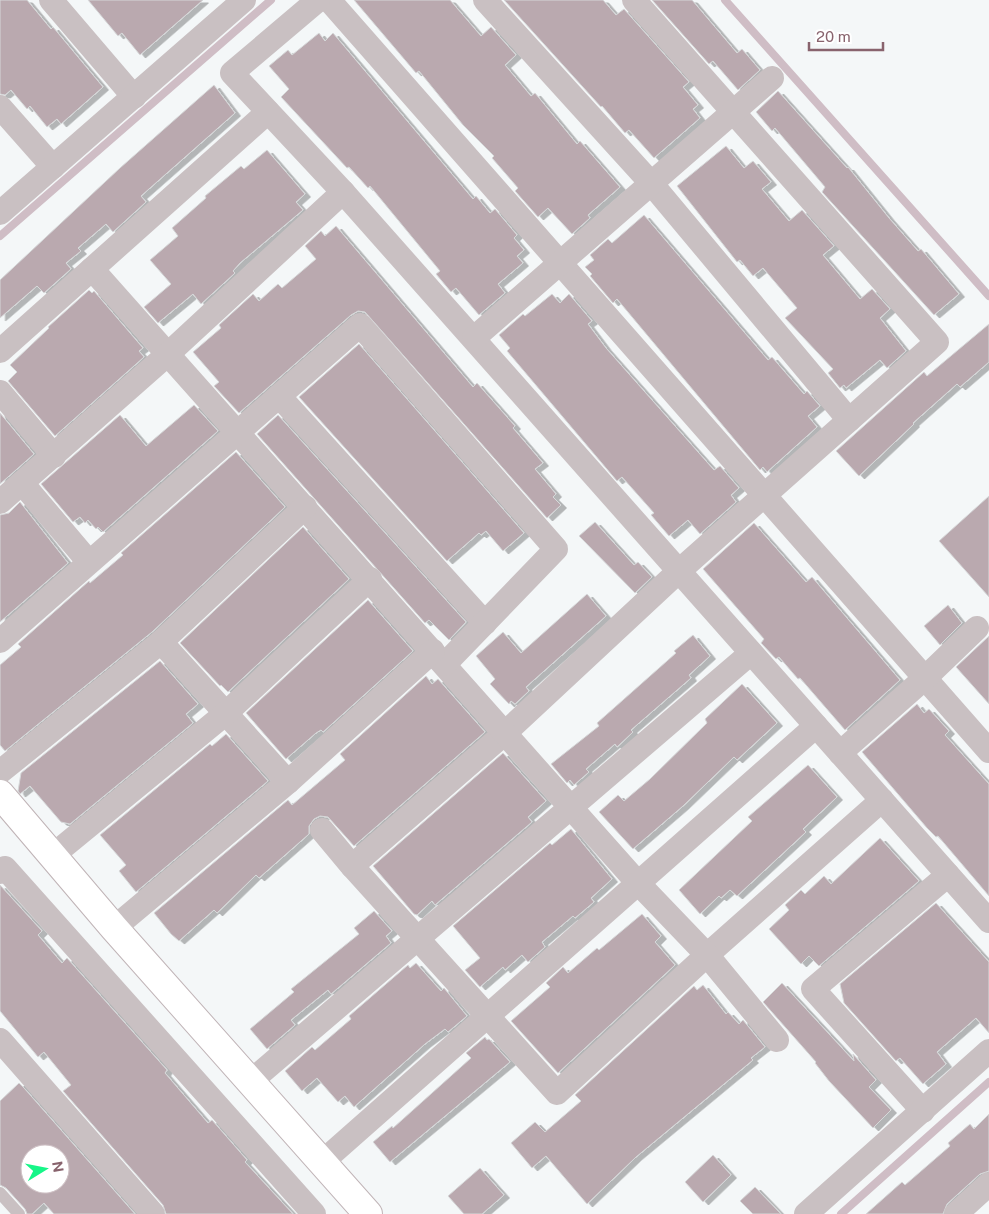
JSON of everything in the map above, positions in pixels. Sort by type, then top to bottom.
[{"type":"street","points":[[51,0],[134,96]]},
{"type":"street","points":[[318,0],[232,73],[343,192],[474,338],[989,921]]},
{"type":"street","points":[[330,0],[989,751]]},
{"type":"street","points":[[485,0],[651,183],[850,420]]},
{"type":"street","points":[[352,866],[505,733],[679,571],[937,342],[634,0]]},
{"type":"street","points":[[0,213],[134,96],[236,2]]},
{"type":"street","points":[[474,338],[772,78]]},
{"type":"street","points":[[0,107],[53,167]]},
{"type":"street","points":[[0,351],[268,112]]},
{"type":"street","points":[[0,502],[168,354],[343,192]]},
{"type":"street","points":[[92,269],[370,579],[637,882],[707,955],[777,1040]]},
{"type":"street","points":[[0,641],[88,561],[360,325],[556,549],[485,623],[439,657],[114,928]]},
{"type":"street","points":[[0,392],[54,456]]},
{"type":"street","points":[[279,396],[485,623]]},
{"type":"street","points":[[22,483],[88,561]]},
{"type":"street","points":[[0,772],[161,642],[305,507]]},
{"type":"street","points":[[52,856],[225,714],[370,579]]},
{"type":"street","points":[[840,753],[925,678],[977,628]]},
{"type":"street","points":[[161,642],[288,782]]},
{"type":"street","points":[[250,1082],[751,653]]},
{"type":"street","points":[[321,1163],[637,882],[816,726]]},
{"type":"street","points":[[0,794],[114,928],[368,1214]]},
{"type":"street","points":[[322,830],[352,866],[556,1093],[707,955],[882,800]]},
{"type":"street","points":[[0,872],[5,868],[314,1214]]},
{"type":"street","points":[[923,1110],[813,989],[948,875]]},
{"type":"street","points":[[0,1040],[154,1214]]},
{"type":"street","points":[[806,1214],[989,1051]]},
{"type":"street","points":[[956,1214],[989,1184]]},
{"type":"lane","points":[[0,1193],[19,1214]]},
{"type":"building","points":[[0,0],[27,0],[51,29],[53,27],[103,87],[61,124],[57,119],[47,127],[30,106],[27,109],[11,90],[5,95],[0,94]]},
{"type":"building","points":[[88,0],[203,0],[140,55],[122,33],[118,36]]},
{"type":"building","points":[[354,0],[450,0],[481,36],[491,27],[516,55],[505,65],[531,96],[535,93],[577,144],[580,141],[620,187],[588,215],[590,218],[572,234],[548,208],[538,217],[515,191],[518,188],[492,158],[494,156],[463,125],[419,71],[416,73]]},
{"type":"building","points":[[504,0],[603,0],[616,15],[624,9],[689,82],[683,87],[698,105],[693,109],[700,118],[654,158],[629,130],[625,133]]},
{"type":"building","points":[[652,0],[692,0],[737,53],[742,49],[760,70],[738,90],[713,61],[709,64]]},
{"type":"building","points":[[319,33],[325,41],[333,33],[473,199],[476,196],[490,213],[495,209],[517,235],[514,238],[524,250],[517,256],[523,263],[498,284],[505,293],[479,315],[456,288],[451,292],[436,274],[440,271],[370,186],[368,188],[349,167],[347,168],[281,97],[289,89],[269,66],[288,50],[292,55]]},
{"type":"building","points":[[214,85],[235,113],[141,196],[146,202],[113,232],[106,224],[78,248],[81,251],[66,263],[71,269],[44,293],[37,286],[0,318],[0,280],[120,168]]},
{"type":"building","points":[[778,91],[848,167],[918,251],[921,249],[959,294],[934,315],[822,192],[825,187],[775,128],[772,131],[756,112]]},
{"type":"building","points":[[726,146],[744,168],[753,161],[771,182],[762,189],[789,221],[802,210],[834,246],[823,255],[860,299],[872,289],[890,309],[880,318],[906,351],[887,368],[880,360],[846,388],[844,385],[840,388],[828,373],[833,369],[785,318],[797,308],[763,268],[753,276],[740,260],[737,262],[677,186]]},
{"type":"building","points":[[267,150],[305,194],[296,202],[303,210],[240,263],[233,271],[235,273],[201,304],[193,294],[158,323],[144,307],[171,284],[150,260],[178,236],[172,228],[206,198],[205,196],[241,166],[244,169]]},
{"type":"building","points":[[644,215],[768,360],[772,357],[804,394],[807,391],[820,406],[808,416],[817,427],[767,472],[763,467],[760,470],[617,299],[613,303],[590,276],[592,274],[585,267],[594,260],[590,255],[608,239],[612,243]]},
{"type":"building","points":[[336,226],[473,387],[477,383],[515,426],[513,428],[543,463],[535,469],[556,494],[553,497],[561,505],[547,518],[365,312],[358,311],[351,315],[239,413],[214,386],[219,382],[193,352],[221,328],[219,325],[253,294],[259,301],[278,284],[282,288],[316,259],[305,246],[321,231],[325,236]]},
{"type":"building","points":[[89,290],[92,293],[94,291],[143,348],[139,351],[144,357],[55,436],[8,381],[17,372],[10,365]]},
{"type":"building","points":[[552,294],[560,303],[569,294],[592,321],[588,324],[606,348],[714,470],[720,466],[739,488],[731,495],[736,502],[700,534],[688,520],[669,536],[651,515],[654,513],[622,477],[617,481],[507,351],[510,348],[499,335],[523,314],[525,316]]},
{"type":"building","points":[[989,324],[989,362],[960,387],[957,384],[913,423],[859,476],[836,451],[924,372],[927,376]]},
{"type":"building","points":[[359,344],[524,533],[503,551],[486,531],[481,535],[479,533],[447,561],[299,397]]},
{"type":"building","points":[[194,405],[218,431],[103,532],[98,527],[96,529],[88,520],[85,523],[80,517],[73,522],[41,484],[120,415],[146,446]]},
{"type":"building","points":[[0,413],[34,454],[0,484]]},
{"type":"building","points":[[278,415],[466,622],[449,640],[429,620],[425,623],[257,434]]},
{"type":"building","points":[[236,452],[285,507],[152,632],[5,751],[0,745],[0,665],[21,647],[18,644],[89,581],[90,583],[123,555],[121,553]]},
{"type":"building","points":[[989,496],[989,597],[939,541]]},
{"type":"building","points":[[20,502],[68,563],[0,622],[0,515],[9,513]]},
{"type":"building","points":[[595,522],[634,565],[638,562],[652,577],[635,593],[579,536]]},
{"type":"building","points":[[754,523],[806,582],[812,577],[900,680],[845,730],[800,678],[798,679],[779,657],[776,659],[761,643],[764,639],[703,569]]},
{"type":"building","points":[[303,527],[349,579],[228,692],[220,686],[180,643]]},
{"type":"building","points":[[587,594],[606,616],[526,687],[529,691],[515,704],[511,701],[509,704],[490,684],[495,679],[476,656],[503,632],[521,653]]},
{"type":"building","points":[[368,600],[413,651],[323,732],[321,730],[316,733],[286,759],[246,713]]},
{"type":"building","points":[[948,605],[962,623],[940,645],[924,626]]},
{"type":"building","points":[[693,635],[710,656],[689,675],[691,678],[631,730],[633,732],[617,747],[615,744],[586,769],[589,772],[574,785],[570,780],[567,783],[551,764],[599,726],[597,723],[676,653],[674,651]]},
{"type":"building","points":[[989,636],[989,704],[956,667]]},
{"type":"building","points":[[160,661],[198,704],[186,714],[193,723],[70,824],[61,822],[30,786],[20,794],[18,791],[21,773]]},
{"type":"building","points":[[426,676],[432,684],[438,679],[485,732],[354,846],[328,817],[320,816],[314,819],[309,826],[309,834],[259,878],[256,875],[217,913],[214,910],[179,941],[171,934],[154,913],[288,800],[292,805],[345,760],[340,754]]},
{"type":"building","points":[[742,684],[777,723],[737,760],[734,757],[683,806],[633,849],[599,812],[618,795],[624,801],[650,779],[707,723],[705,719]]},
{"type":"building","points":[[917,704],[924,713],[929,709],[949,731],[945,735],[989,784],[989,896],[938,836],[936,837],[927,828],[862,752]]},
{"type":"building","points":[[226,734],[268,781],[136,892],[119,871],[126,865],[100,835],[210,744],[212,746]]},
{"type":"building","points":[[503,753],[546,801],[528,817],[532,822],[435,905],[432,901],[417,915],[414,914],[373,866]]},
{"type":"building","points":[[808,765],[837,797],[803,829],[806,832],[737,896],[730,890],[721,898],[719,896],[700,914],[679,890],[752,821],[748,817]]},
{"type":"building","points":[[571,829],[612,879],[591,898],[594,902],[575,918],[573,916],[542,942],[545,947],[528,962],[522,955],[505,970],[503,967],[480,987],[465,970],[480,958],[453,926],[550,843],[552,845]]},
{"type":"building","points":[[880,838],[919,881],[819,966],[809,956],[801,964],[769,929],[789,910],[785,905],[801,890],[805,894],[824,876],[831,884]]},
{"type":"building","points":[[0,885],[42,931],[38,935],[62,963],[67,958],[167,1070],[165,1073],[208,1123],[212,1120],[247,1160],[245,1162],[293,1214],[166,1214],[163,1205],[63,1091],[71,1085],[44,1052],[38,1057],[0,1011]]},
{"type":"building","points":[[936,903],[989,962],[989,1033],[976,1018],[937,1052],[946,1064],[923,1084],[900,1058],[896,1061],[844,1003],[840,984]]},
{"type":"building","points":[[374,911],[392,931],[386,936],[391,943],[331,994],[328,990],[291,1020],[295,1025],[267,1049],[250,1029],[294,992],[291,989],[359,934],[354,928]]},
{"type":"building","points":[[642,914],[661,936],[655,942],[675,965],[558,1073],[511,1021],[550,987],[546,983],[563,967],[568,973]]},
{"type":"building","points":[[416,963],[441,991],[444,988],[467,1016],[448,1032],[445,1029],[425,1044],[354,1107],[345,1096],[338,1102],[317,1078],[302,1091],[285,1071],[312,1047],[315,1050],[351,1019],[349,1016],[408,965],[410,968]]},
{"type":"building","points":[[782,983],[854,1061],[853,1054],[876,1080],[869,1087],[891,1110],[873,1128],[829,1081],[816,1062],[763,1002]]},
{"type":"building","points":[[703,985],[726,1014],[728,1012],[739,1024],[743,1020],[765,1047],[751,1058],[753,1060],[636,1157],[587,1204],[546,1156],[532,1168],[511,1143],[535,1122],[545,1132],[581,1101],[575,1095],[694,986],[697,990]]},
{"type":"building","points":[[485,1037],[510,1062],[390,1162],[373,1142],[392,1126],[393,1128],[471,1058],[466,1053]]},
{"type":"building","points":[[19,1083],[135,1214],[54,1214],[44,1203],[32,1214],[27,1214],[25,1209],[6,1188],[0,1185],[0,1101]]},
{"type":"building","points":[[989,1114],[989,1171],[980,1174],[947,1204],[943,1214],[866,1214],[902,1182],[905,1185],[950,1146],[948,1143],[970,1124],[974,1129]]},
{"type":"building","points":[[713,1155],[731,1175],[703,1202],[685,1182]]},
{"type":"building","points":[[480,1168],[504,1195],[482,1214],[464,1214],[448,1196]]},
{"type":"building","points":[[755,1187],[781,1214],[753,1214],[740,1201]]},
{"type":"waterway","points":[[0,236],[271,0]]},
{"type":"waterway","points":[[725,0],[989,296]]},
{"type":"waterway","points":[[841,1214],[989,1082]]}]
